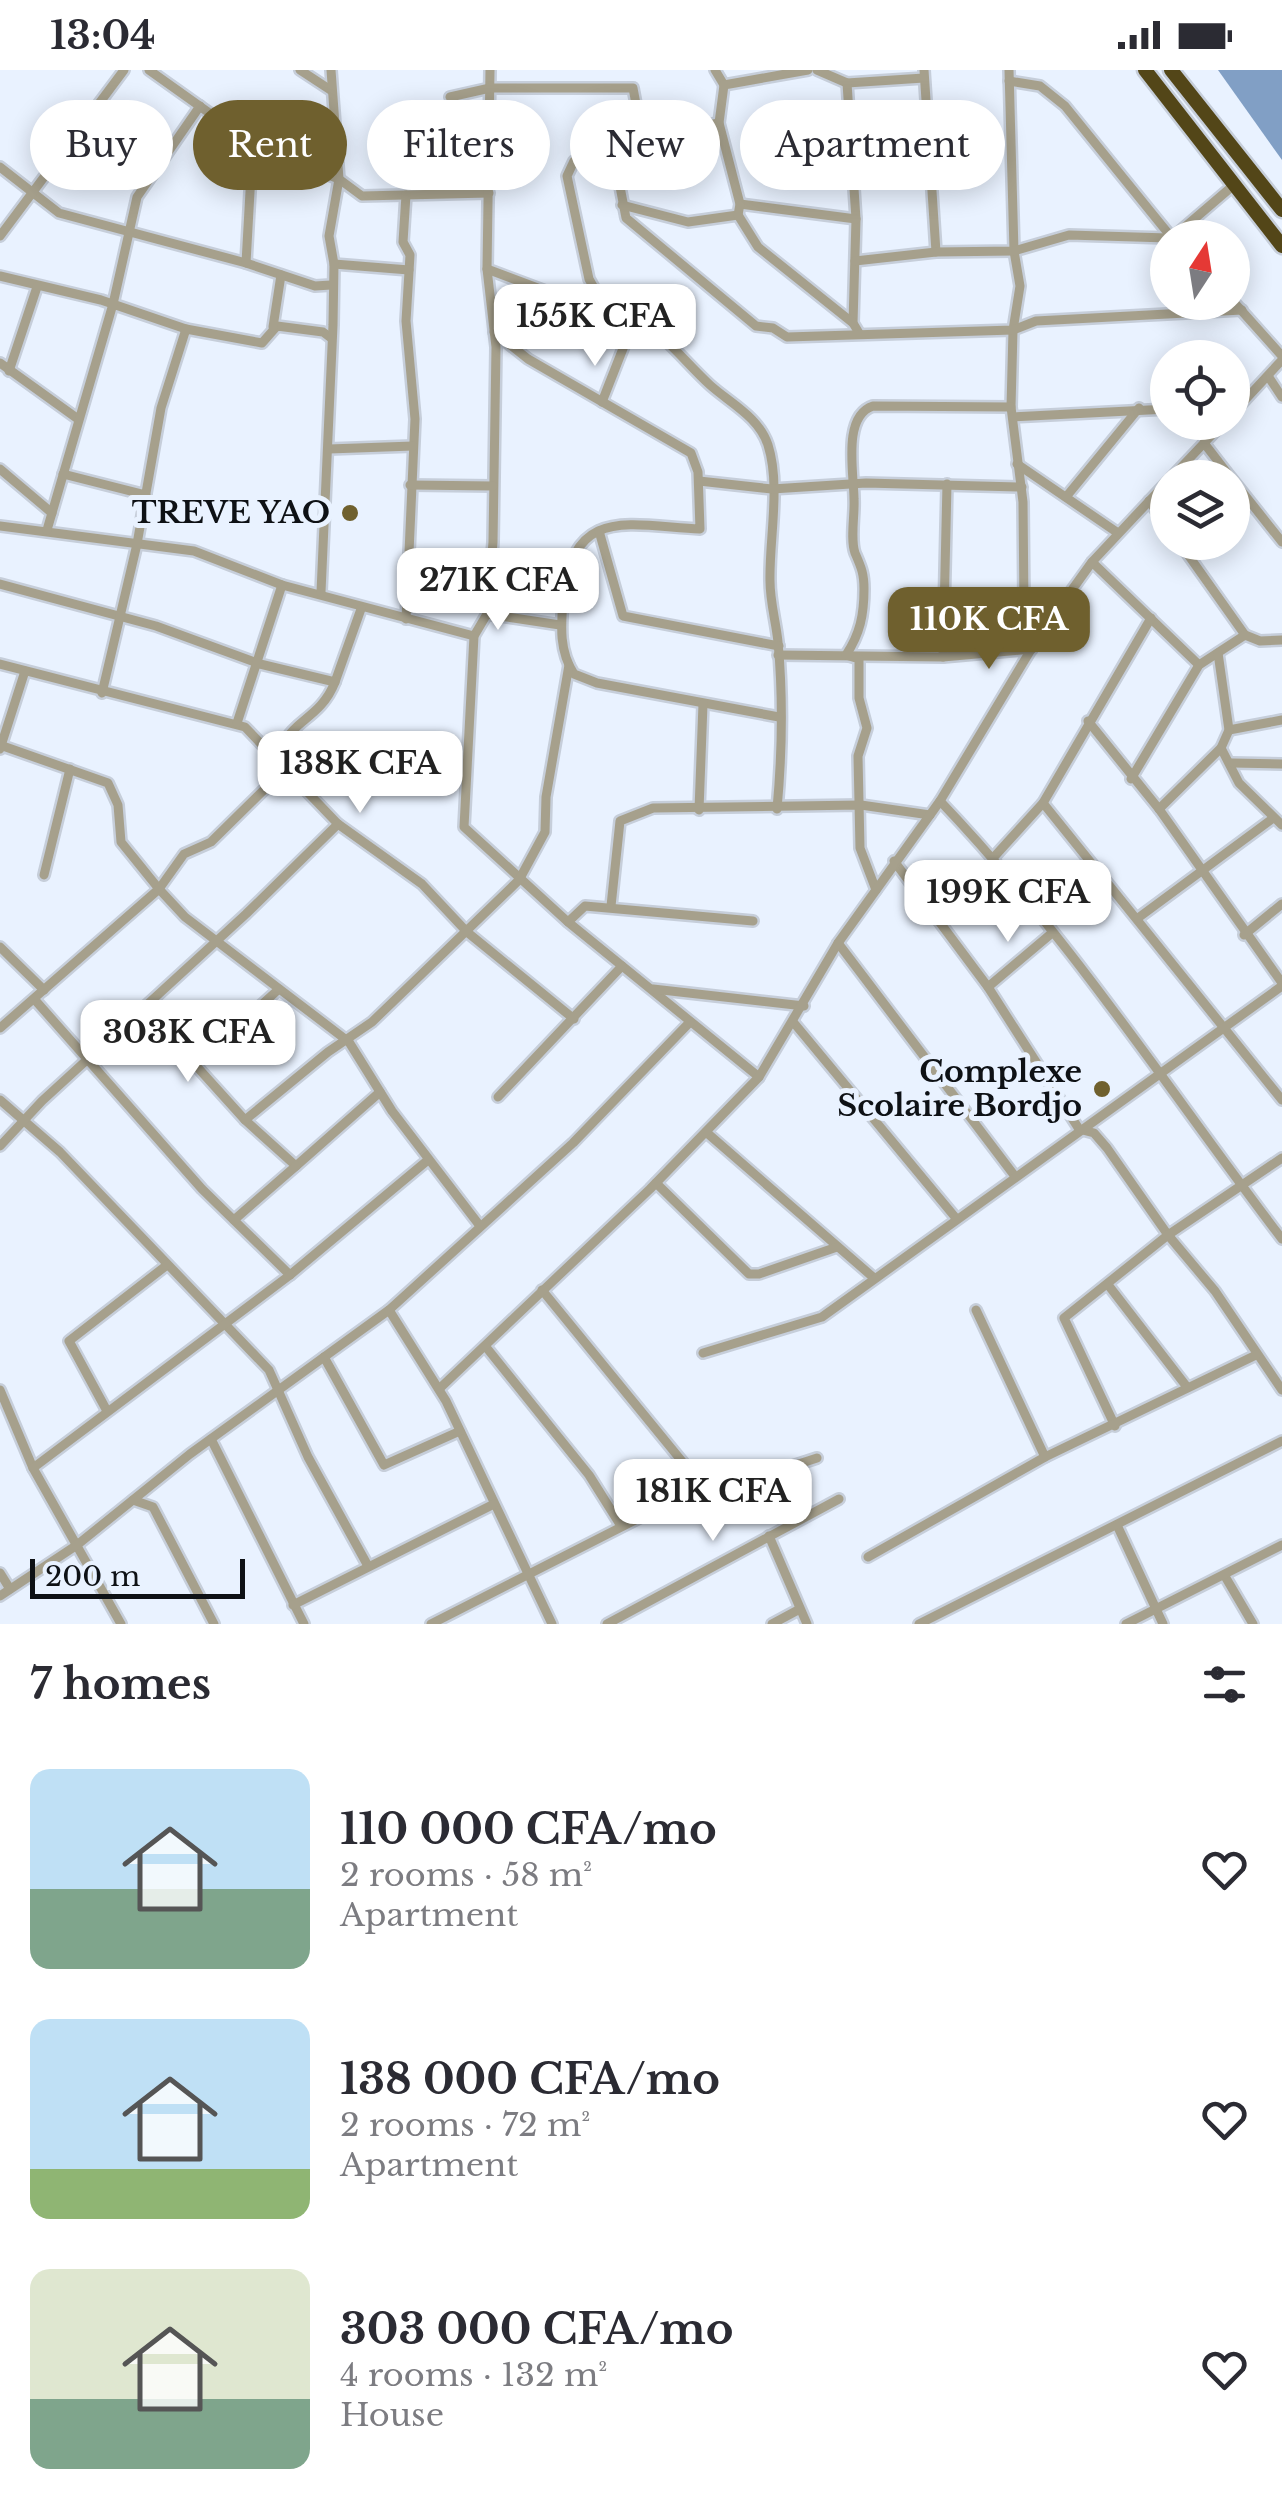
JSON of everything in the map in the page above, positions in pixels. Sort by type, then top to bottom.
[{"type":"highway","points":[[1145,70],[1282,246]]},
{"type":"highway","points":[[1170,70],[1282,210]]},
{"type":"street","points":[[0,236],[124,70]]},
{"type":"street","points":[[149,70],[193,101]]},
{"type":"street","points":[[300,70],[332,91]]},
{"type":"street","points":[[332,70],[333,100]]},
{"type":"street","points":[[490,70],[487,269],[494,332],[493,486],[488,614],[474,636],[464,827],[568,922],[760,1077]]},
{"type":"street","points":[[715,70],[724,85],[720,110]]},
{"type":"street","points":[[724,85],[808,70]]},
{"type":"street","points":[[817,70],[847,83],[924,74],[936,252]]},
{"type":"street","points":[[1042,633],[1029,622],[1024,606],[1022,487],[1012,412],[1013,330],[1020,286],[1014,251],[1008,76],[1040,86],[1066,106],[1157,220]]},
{"type":"street","points":[[847,83],[856,219],[852,323]]},
{"type":"street","points":[[450,96],[490,88],[634,88],[636,100]]},
{"type":"street","points":[[47,530],[114,304],[137,196],[193,116]]},
{"type":"street","points":[[720,131],[739,209],[758,247],[852,323],[858,333]]},
{"type":"street","points":[[0,167],[59,213],[246,262],[316,286],[331,286]]},
{"type":"street","points":[[1192,220],[1235,184]]},
{"type":"street","points":[[347,185],[362,196],[490,194]]},
{"type":"street","points":[[246,262],[250,190]]},
{"type":"street","points":[[320,592],[330,448],[334,264],[329,236],[337,190]]},
{"type":"street","points":[[487,269],[596,310],[608,308],[590,279],[570,190]]},
{"type":"street","points":[[620,190],[626,218],[756,326],[774,328],[787,337],[1013,330],[1036,320],[1150,314]]},
{"type":"street","points":[[406,195],[403,242],[410,255],[406,320],[416,419],[406,618]]},
{"type":"street","points":[[622,205],[688,222],[739,209],[856,219]]},
{"type":"street","points":[[855,261],[936,252],[1014,251],[1069,234],[1150,237]]},
{"type":"street","points":[[334,264],[409,270]]},
{"type":"street","points":[[0,276],[114,304],[186,329],[259,343],[274,327],[282,276]]},
{"type":"street","points":[[10,370],[37,286]]},
{"type":"street","points":[[603,304],[635,318],[689,359],[710,385],[748,415],[768,442],[772,490],[770,594],[778,650],[777,809]]},
{"type":"street","points":[[602,402],[635,318]]},
{"type":"street","points":[[1250,320],[1282,358],[1250,393]]},
{"type":"street","points":[[274,327],[315,330],[331,338]]},
{"type":"street","points":[[102,693],[137,544],[161,408],[186,329]]},
{"type":"street","points":[[246,1120],[328,1052],[348,1042],[519,880],[545,832],[546,797],[569,666],[560,625],[573,551],[581,539],[614,526],[700,529],[699,481],[691,453],[510,348],[494,332]]},
{"type":"street","points":[[0,364],[78,419]]},
{"type":"street","points":[[1268,376],[1282,397]]},
{"type":"street","points":[[846,656],[860,634],[864,600],[863,564],[854,551],[853,483],[856,428],[868,407],[1012,412],[1150,408]]},
{"type":"street","points":[[1066,497],[1139,408]]},
{"type":"street","points":[[1188,460],[1207,440]]},
{"type":"street","points":[[1204,443],[1218,460]]},
{"type":"street","points":[[330,448],[413,446]]},
{"type":"street","points":[[1017,464],[1118,533]]},
{"type":"street","points":[[0,468],[52,513]]},
{"type":"street","points":[[63,474],[146,495]]},
{"type":"street","points":[[699,481],[772,490],[853,483],[1022,487]]},
{"type":"street","points":[[943,657],[947,484]]},
{"type":"street","points":[[410,485],[493,486]]},
{"type":"street","points":[[439,1389],[656,1184],[760,1077],[838,943],[940,801],[1042,633],[1092,562],[1149,501]]},
{"type":"street","points":[[1250,501],[1282,542]]},
{"type":"street","points":[[0,526],[194,551],[282,585],[474,636]]},
{"type":"street","points":[[599,530],[622,616],[778,650],[846,656],[943,657],[1032,648]]},
{"type":"street","points":[[1191,560],[1245,634],[1260,641],[1282,640]]},
{"type":"street","points":[[1092,562],[1199,665]]},
{"type":"street","points":[[0,584],[156,626],[260,664],[334,682]]},
{"type":"street","points":[[237,722],[260,664],[282,585]]},
{"type":"street","points":[[284,770],[281,754],[285,738],[324,708],[362,609]]},
{"type":"street","points":[[488,614],[560,625]]},
{"type":"street","points":[[994,857],[1043,803],[1151,618]]},
{"type":"street","points":[[1131,779],[1199,665],[1245,634]]},
{"type":"street","points":[[1159,809],[1221,748],[1229,730],[1218,653]]},
{"type":"street","points":[[846,656],[859,659],[859,698],[867,728],[858,756],[862,858],[876,890]]},
{"type":"street","points":[[0,664],[102,693],[237,722],[338,824],[422,884],[466,932],[574,1019]]},
{"type":"street","points":[[569,666],[584,680],[778,717]]},
{"type":"street","points":[[25,670],[0,747],[108,783],[118,805],[121,842],[158,889],[215,941],[348,1042],[428,1160],[480,1226]]},
{"type":"street","points":[[698,810],[703,704]]},
{"type":"street","points":[[1229,730],[1282,720]]},
{"type":"street","points":[[703,1353],[814,1320],[1078,1129],[1224,1030],[1282,984],[1198,870],[1159,809],[1088,721]]},
{"type":"street","points":[[1221,748],[1232,763],[1238,783],[1282,825]]},
{"type":"street","points":[[1232,763],[1282,764]]},
{"type":"street","points":[[44,875],[70,769]]},
{"type":"street","points":[[0,1028],[158,889],[184,854],[211,842],[284,770]]},
{"type":"street","points":[[940,801],[994,857],[1160,1072],[1282,1239]]},
{"type":"street","points":[[1043,803],[1282,1100]]},
{"type":"street","points":[[611,906],[620,820],[653,808],[861,805],[930,815]]},
{"type":"street","points":[[1138,918],[1272,818]]},
{"type":"street","points":[[0,1146],[22,1120],[338,824]]},
{"type":"street","points":[[894,860],[988,987],[1078,1129],[1094,1133],[1107,1148],[1168,1235],[1215,1291],[1282,1390]]},
{"type":"street","points":[[1244,934],[1282,904]]},
{"type":"street","points":[[568,922],[585,906],[754,921]]},
{"type":"street","points":[[988,987],[1052,932]]},
{"type":"street","points":[[838,943],[1014,1175]]},
{"type":"street","points":[[0,947],[44,990]]},
{"type":"street","points":[[498,1096],[622,966]]},
{"type":"street","points":[[650,988],[804,1006]]},
{"type":"street","points":[[196,1064],[278,989]]},
{"type":"street","points":[[35,1000],[234,1220],[290,1276]]},
{"type":"street","points":[[144,1008],[246,1120],[296,1166]]},
{"type":"street","points":[[0,1596],[76,1545],[211,1439],[389,1310],[580,1135],[690,1022]]},
{"type":"street","points":[[794,1023],[955,1217]]},
{"type":"street","points":[[234,1220],[380,1092]]},
{"type":"street","points":[[0,1100],[54,1146],[269,1370],[308,1457],[368,1566]]},
{"type":"street","points":[[706,1132],[874,1278]]},
{"type":"street","points":[[1115,1426],[1064,1318],[1109,1286],[1168,1235],[1282,1158]]},
{"type":"street","points":[[33,1468],[221,1323],[290,1276],[428,1160]]},
{"type":"street","points":[[656,1184],[748,1274],[760,1274],[838,1247]]},
{"type":"street","points":[[107,1410],[69,1341],[167,1265]]},
{"type":"street","points":[[1109,1286],[1187,1387]]},
{"type":"street","points":[[542,1290],[702,1487]]},
{"type":"street","points":[[389,1310],[439,1389],[552,1624]]},
{"type":"street","points":[[976,1310],[1045,1457]]},
{"type":"street","points":[[486,1347],[589,1475],[621,1526]]},
{"type":"street","points":[[868,1557],[1045,1457],[1256,1355]]},
{"type":"street","points":[[324,1357],[384,1465],[460,1431]]},
{"type":"street","points":[[0,1391],[33,1468],[120,1624]]},
{"type":"street","points":[[211,1439],[304,1624]]},
{"type":"street","points":[[919,1624],[1282,1441]]},
{"type":"street","points":[[431,1624],[702,1487],[765,1475],[817,1458]]},
{"type":"street","points":[[155,1482],[153,1507],[214,1624]]},
{"type":"street","points":[[607,1624],[838,1499]]},
{"type":"street","points":[[132,1500],[153,1507]]},
{"type":"street","points":[[293,1605],[494,1504]]},
{"type":"street","points":[[1117,1525],[1163,1624]]},
{"type":"street","points":[[769,1536],[807,1624]]},
{"type":"street","points":[[1126,1624],[1226,1578],[1282,1546]]},
{"type":"street","points":[[0,1573],[10,1589]]},
{"type":"street","points":[[1226,1578],[1253,1624]]},
{"type":"street","points":[[772,1624],[798,1610]]},
{"type":"street","points":[[460,1611],[465,1623]]},
{"type":"water","points":[[1218,70],[1282,70],[1282,160]]},
{"type":"place","name":"TREVE YAO","points":[[350,513]]},
{"type":"place","name":"Complexe Scolaire Bordjo","points":[[1102,1089]]}]
